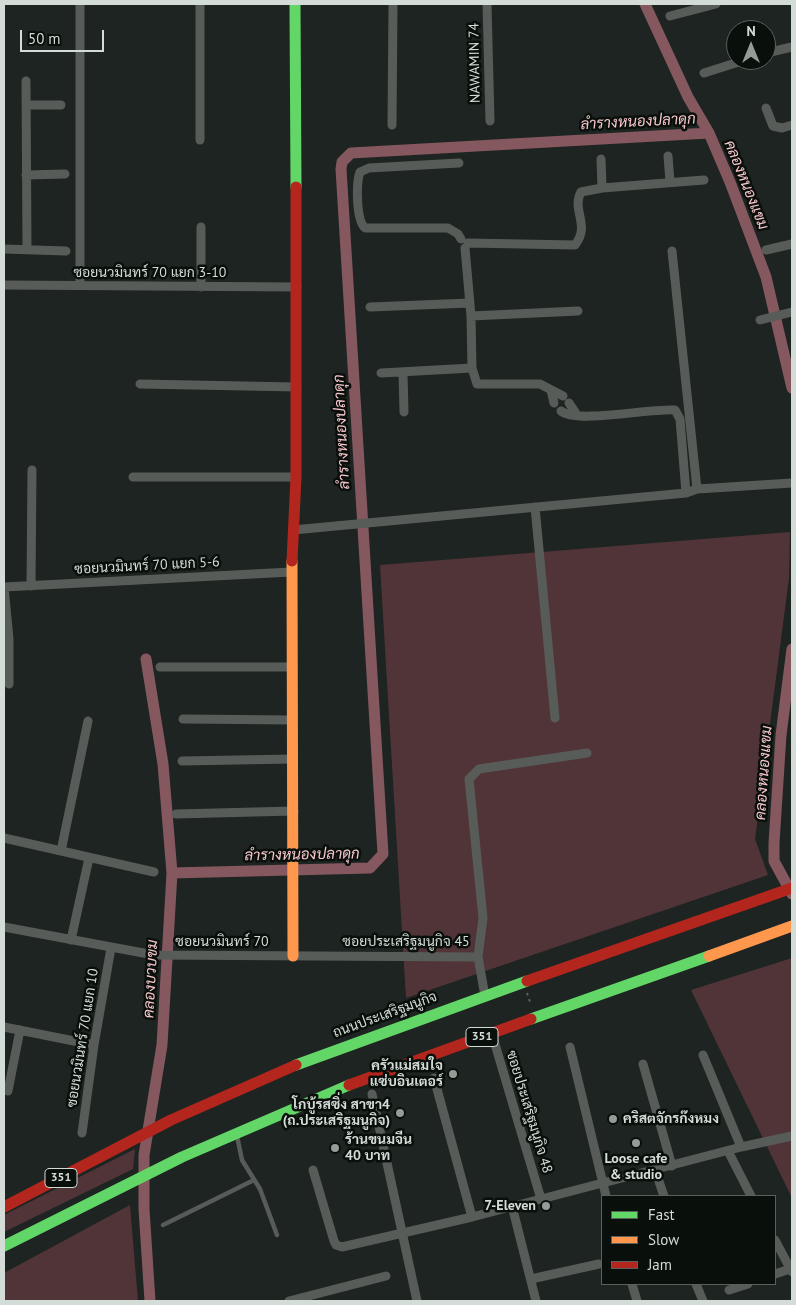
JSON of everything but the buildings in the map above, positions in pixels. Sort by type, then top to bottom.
[{"type":"main road","points":[[293,956],[294,811],[291,572],[296,477],[295,4]]},
{"type":"main road","name":"ถนนประเสริฐมนูกิจ","points":[[4,1207],[171,1120],[302,1062],[792,888]]},
{"type":"main road","name":"351","points":[[4,1246],[182,1156],[391,1068],[492,1034],[789,927]]},
{"type":"street","points":[[80,4],[80,286]]},
{"type":"street","points":[[200,4],[200,140]]},
{"type":"street","points":[[392,125],[394,4]]},
{"type":"street","name":"NAWAMIN 74","points":[[487,4],[490,121]]},
{"type":"street","points":[[670,16],[716,4]]},
{"type":"street","points":[[776,51],[792,47]]},
{"type":"street","points":[[704,73],[726,66]]},
{"type":"street","points":[[26,82],[27,249]]},
{"type":"street","points":[[26,105],[61,105]]},
{"type":"street","points":[[766,108],[773,126],[782,128],[792,125]]},
{"type":"street","points":[[668,156],[670,182]]},
{"type":"street","points":[[601,159],[602,188]]},
{"type":"street","points":[[459,163],[369,168],[360,172],[357,179],[360,220],[365,228],[448,228],[458,234],[464,243],[471,316],[472,368],[477,384],[540,384],[566,399],[577,416]]},
{"type":"street","points":[[26,175],[65,174]]},
{"type":"street","points":[[464,243],[575,245],[583,226],[578,198],[581,192],[588,189],[704,180]]},
{"type":"street","points":[[201,227],[201,287]]},
{"type":"street","points":[[766,250],[792,244]]},
{"type":"street","points":[[4,249],[66,251]]},
{"type":"street","points":[[672,251],[697,489]]},
{"type":"street","name":"ซอยนวมินทร์ 70 แยก 3-10","points":[[4,285],[296,287]]},
{"type":"street","points":[[370,307],[470,302]]},
{"type":"street","points":[[471,316],[578,311]]},
{"type":"street","points":[[760,320],[789,313]]},
{"type":"street","points":[[381,373],[472,368]]},
{"type":"street","points":[[403,372],[404,412]]},
{"type":"street","points":[[140,384],[296,387]]},
{"type":"street","points":[[551,390],[554,403]]},
{"type":"street","points":[[561,411],[567,416],[577,416],[675,410],[680,419],[686,493]]},
{"type":"street","points":[[32,470],[32,586]]},
{"type":"street","points":[[133,477],[296,477]]},
{"type":"street","points":[[293,530],[686,493],[697,489],[792,483]]},
{"type":"street","points":[[535,507],[555,718]]},
{"type":"street","name":"ซอยนวมินทร์ 70 แยก 5-6","points":[[4,587],[291,572]]},
{"type":"street","points":[[4,587],[9,639],[9,684]]},
{"type":"street","points":[[160,667],[292,667]]},
{"type":"street","points":[[183,719],[293,720]]},
{"type":"street","points":[[62,851],[88,721]]},
{"type":"street","points":[[478,956],[483,918],[469,779],[480,769],[587,753]]},
{"type":"street","points":[[182,761],[293,760]]},
{"type":"street","points":[[176,814],[294,811]]},
{"type":"street","points":[[4,838],[154,872]]},
{"type":"street","points":[[71,940],[89,858]]},
{"type":"street","name":"ซอยนวมินทร์ 70","points":[[4,926],[154,955],[293,956]]},
{"type":"street","name":"ซอยนวมินทร์ 70 แยก 10","points":[[82,1133],[94,1045],[111,948]]},
{"type":"street","name":"ซอยประเสริฐมนูกิจ 45","points":[[293,956],[478,956],[485,996]]},
{"type":"street","points":[[4,1027],[94,1045]]},
{"type":"street","points":[[8,1091],[20,1030]]},
{"type":"street","name":"ซอยประเสริฐมนูกิจ 48","points":[[492,1034],[541,1199]]},
{"type":"street","points":[[570,1047],[606,1195]]},
{"type":"street","points":[[703,1055],[741,1147]]},
{"type":"street","points":[[643,1064],[672,1166]]},
{"type":"street","points":[[434,1078],[472,1218]]},
{"type":"street","points":[[372,1094],[417,1301]]},
{"type":"street","points":[[313,1170],[336,1245],[349,1246],[472,1218],[741,1147],[792,1136]]},
{"type":"street","points":[[728,1151],[750,1195]]},
{"type":"street","points":[[655,1170],[664,1195]]},
{"type":"street","points":[[512,1206],[536,1301]]},
{"type":"street","points":[[776,1242],[791,1270],[776,1274]]},
{"type":"street","points":[[531,1279],[599,1264]]},
{"type":"street","points":[[289,1301],[302,1300],[386,1276]]},
{"type":"street","points":[[632,1285],[637,1301]]},
{"type":"street","points":[[696,1285],[703,1301]]},
{"type":"street","points":[[729,1290],[745,1285]]},
{"type":"lane","points":[[236,1132],[242,1160],[254,1180],[277,1236]]},
{"type":"lane","points":[[162,1225],[254,1180]]},
{"type":"path","points":[[526,989],[532,1007]]},
{"type":"shaded area","points":[[790,532],[789,578],[755,839],[768,875],[406,998],[380,565]]},
{"type":"shaded area","points":[[792,958],[792,1198],[691,990]]},
{"type":"shaded area","points":[[135,1149],[133,1169],[4,1232],[4,1215]]},
{"type":"shaded area","points":[[130,1205],[138,1301],[4,1301],[4,1273]]},
{"type":"waterway","name":"คลองหนองแขม","points":[[645,4],[688,97],[709,133],[730,182],[766,277],[792,388]]},
{"type":"waterway","name":"ลำรางหนองปลาดุก","points":[[172,873],[370,868],[383,854],[342,162],[351,153],[709,133]]},
{"type":"waterway","name":"คลองหนองแขม","points":[[792,649],[781,735],[774,843],[774,861],[792,894]]},
{"type":"waterway","name":"คลองบวบขม","points":[[146,659],[163,764],[172,873],[162,1045],[144,1155],[144,1209],[150,1301]]},
{"type":"traffic: fast","points":[[295,4],[296,187]]},
{"type":"traffic: fast","points":[[531,1019],[709,956]]},
{"type":"traffic: fast","points":[[296,1065],[527,981]]},
{"type":"traffic: fast","points":[[4,1246],[182,1157],[349,1085]]},
{"type":"traffic: slow","points":[[292,561],[293,956]]},
{"type":"traffic: slow","points":[[709,956],[792,926]]},
{"type":"traffic: jam","points":[[292,561],[296,477],[296,187]]},
{"type":"traffic: jam","points":[[527,981],[792,888]]},
{"type":"traffic: jam","points":[[349,1085],[531,1019]]},
{"type":"traffic: jam","points":[[4,1207],[171,1120],[296,1065]]},
{"type":"place","name":"ครัวแม่สมใจ แซ่บอินเตอร์","points":[[453,1074]]},
{"type":"place","name":"โกบู้รสซิ่ง สาขา4 (ถ.ประเสริฐมนูกิจ)","points":[[400,1113]]},
{"type":"place","name":"คริสตจักรก๊งหมง","points":[[613,1119]]},
{"type":"place","name":"Loose cafe & studio","points":[[636,1143]]},
{"type":"place","name":"ร้านขนมจีน 40 บาท","points":[[335,1148]]},
{"type":"place","name":"7-Eleven","points":[[546,1206]]}]
